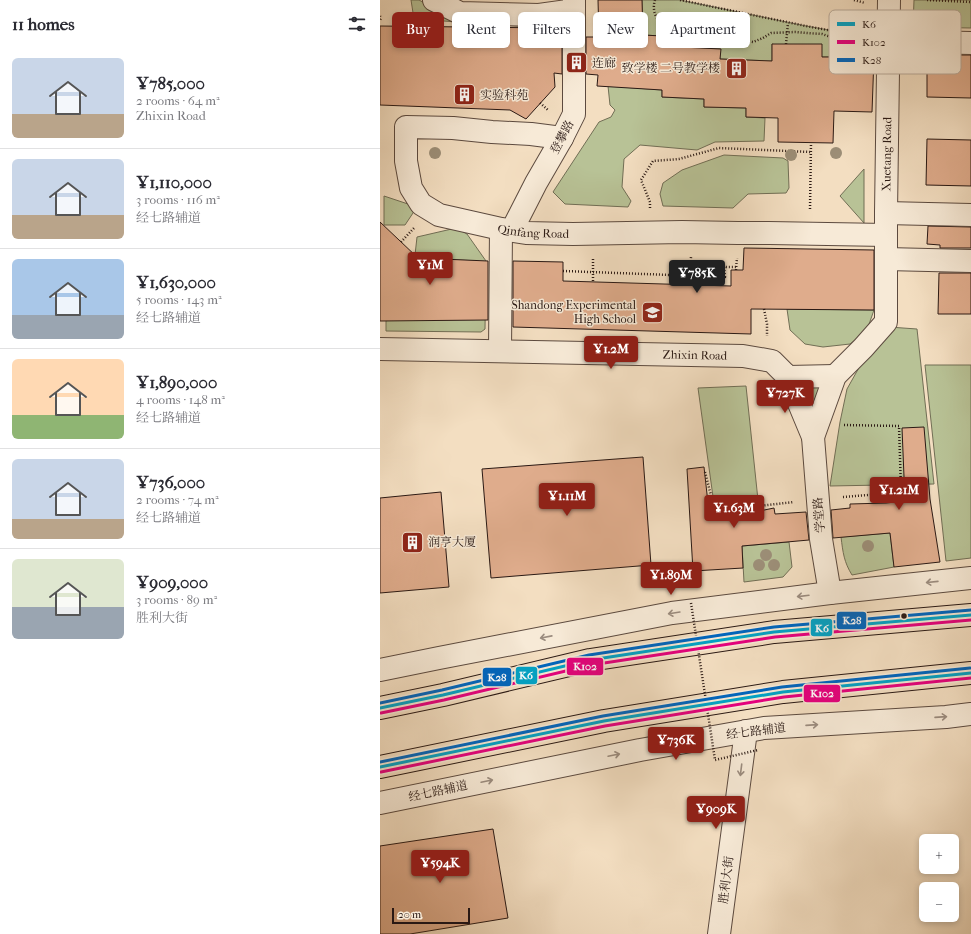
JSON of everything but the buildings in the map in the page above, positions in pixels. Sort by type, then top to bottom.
[{"type":"main road","points":[[380,708],[590,660],[774,632],[971,615]]},
{"type":"main road","points":[[380,767],[604,721],[783,692],[971,674]]},
{"type":"street","points":[[434,0],[460,13],[539,15],[574,5]]},
{"type":"street","name":"Xuetang Road","points":[[889,0],[889,10]]},
{"type":"street","name":"登攀路","points":[[500,351],[506,230],[536,183],[574,114],[574,5]]},
{"type":"street","points":[[961,43],[971,43]]},
{"type":"street","name":"Xuetang Road","points":[[886,308],[888,74]]},
{"type":"street","name":"Qinfang Road","points":[[562,138],[453,128],[406,127],[406,161],[411,188],[421,204],[438,215],[526,233],[886,235]]},
{"type":"street","points":[[886,213],[971,215]]},
{"type":"street","points":[[886,259],[971,261]]},
{"type":"street","name":"学堂路","points":[[830,593],[821,539],[815,431],[835,376],[886,322],[886,308]]},
{"type":"street","name":"Zhixin Road","points":[[380,349],[743,356],[772,361],[788,377]]},
{"type":"street","points":[[788,377],[835,376]]},
{"type":"street","name":"学堂路","points":[[788,377],[815,431]]},
{"type":"street","points":[[380,670],[672,613],[830,593],[971,578]]},
{"type":"street","name":"经七路辅道","points":[[380,803],[640,750],[764,728],[946,717],[971,714]]},
{"type":"street","name":"胜利大街","points":[[719,934],[746,731]]},
{"type":"path","points":[[655,0],[654,13],[658,20],[664,24],[678,25],[690,16],[708,18],[718,24],[726,33],[737,39],[753,42],[771,33],[795,32],[822,34],[829,36]]},
{"type":"path","points":[[680,0],[829,30]]},
{"type":"path","points":[[927,0],[971,2]]},
{"type":"path","points":[[380,16],[380,20]]},
{"type":"path","points":[[786,44],[788,23]]},
{"type":"path","points":[[809,234],[811,143]]},
{"type":"path","points":[[650,233],[650,202],[641,180],[653,161],[679,159],[719,148],[811,152]]},
{"type":"path","points":[[401,242],[413,230]]},
{"type":"path","points":[[689,285],[694,233]]},
{"type":"path","points":[[563,271],[725,277],[724,267],[736,267]]},
{"type":"path","points":[[764,309],[767,324],[767,338]]},
{"type":"path","points":[[705,472],[716,511],[818,499],[894,493],[901,490],[899,426],[815,431]]},
{"type":"path","points":[[894,493],[896,502]]},
{"type":"path","points":[[691,603],[715,760],[758,750]]},
{"type":"green space","points":[[411,0],[419,0],[441,12],[413,12]]},
{"type":"green space","points":[[642,0],[680,0],[738,12],[656,12],[656,36],[648,35],[648,12],[642,12]]},
{"type":"green space","points":[[914,0],[971,0],[971,28],[961,28],[961,10],[914,10]]},
{"type":"green space","points":[[444,14],[452,16],[452,22],[444,21]]},
{"type":"green space","points":[[750,14],[829,30],[829,57],[822,57],[772,44],[772,61],[720,59],[720,49],[700,48],[750,48]]},
{"type":"green space","points":[[510,18],[518,18],[518,26],[510,25]]},
{"type":"green space","points":[[608,86],[662,90],[662,97],[704,99],[704,107],[746,108],[746,117],[765,118],[764,141],[715,142],[697,150],[640,145],[624,159],[622,187],[631,201],[628,207],[565,204],[553,192],[599,122],[611,117],[615,110],[610,105]]},
{"type":"green space","points":[[724,155],[783,158],[788,161],[789,188],[786,193],[748,194],[733,208],[663,206],[660,194],[663,183],[682,170]]},
{"type":"green space","points":[[864,169],[864,223],[840,196]]},
{"type":"green space","points":[[384,196],[417,207],[405,225],[384,225]]},
{"type":"green space","points":[[456,228],[467,234],[486,261],[485,329],[481,332],[386,331],[386,321],[479,261],[418,258],[415,255],[417,237]]},
{"type":"green space","points":[[787,309],[874,310],[867,330],[850,344],[823,347],[805,344],[790,330]]},
{"type":"green space","points":[[889,327],[917,329],[934,484],[830,486],[847,389],[861,364]]},
{"type":"green space","points":[[925,365],[971,365],[971,558],[946,561]]},
{"type":"green space","points":[[828,381],[813,420],[799,383]]},
{"type":"green space","points":[[746,386],[758,500],[714,504],[698,388]]},
{"type":"green space","points":[[890,533],[894,567],[852,575],[844,557],[841,537]]},
{"type":"green space","points":[[789,542],[792,567],[783,577],[744,582],[742,546]]},
{"type":"transit line","name":"K28","points":[[380,703],[442,690],[589,655],[774,627],[971,610]]},
{"type":"transit line","name":"K6","points":[[380,708],[443,695],[590,660],[774,632],[971,615]]},
{"type":"transit line","name":"K102","points":[[381,713],[444,700],[591,665],[775,637],[971,620]]},
{"type":"transit line","name":"K28","points":[[380,762],[603,716],[782,687],[970,668]]},
{"type":"transit line","name":"K6","points":[[380,767],[604,721],[783,692],[971,673]]},
{"type":"transit line","name":"K102","points":[[381,772],[605,726],[784,697],[971,678]]},
{"type":"place","name":"连廊","points":[[576,63]]},
{"type":"place","name":"致学楼 二号教学楼","points":[[736,68]]},
{"type":"place","name":"实验科苑","points":[[464,95]]},
{"type":"place","name":"Shandong Experimental High School","points":[[652,312]]},
{"type":"place","name":"润亨大厦","points":[[413,542]]}]
